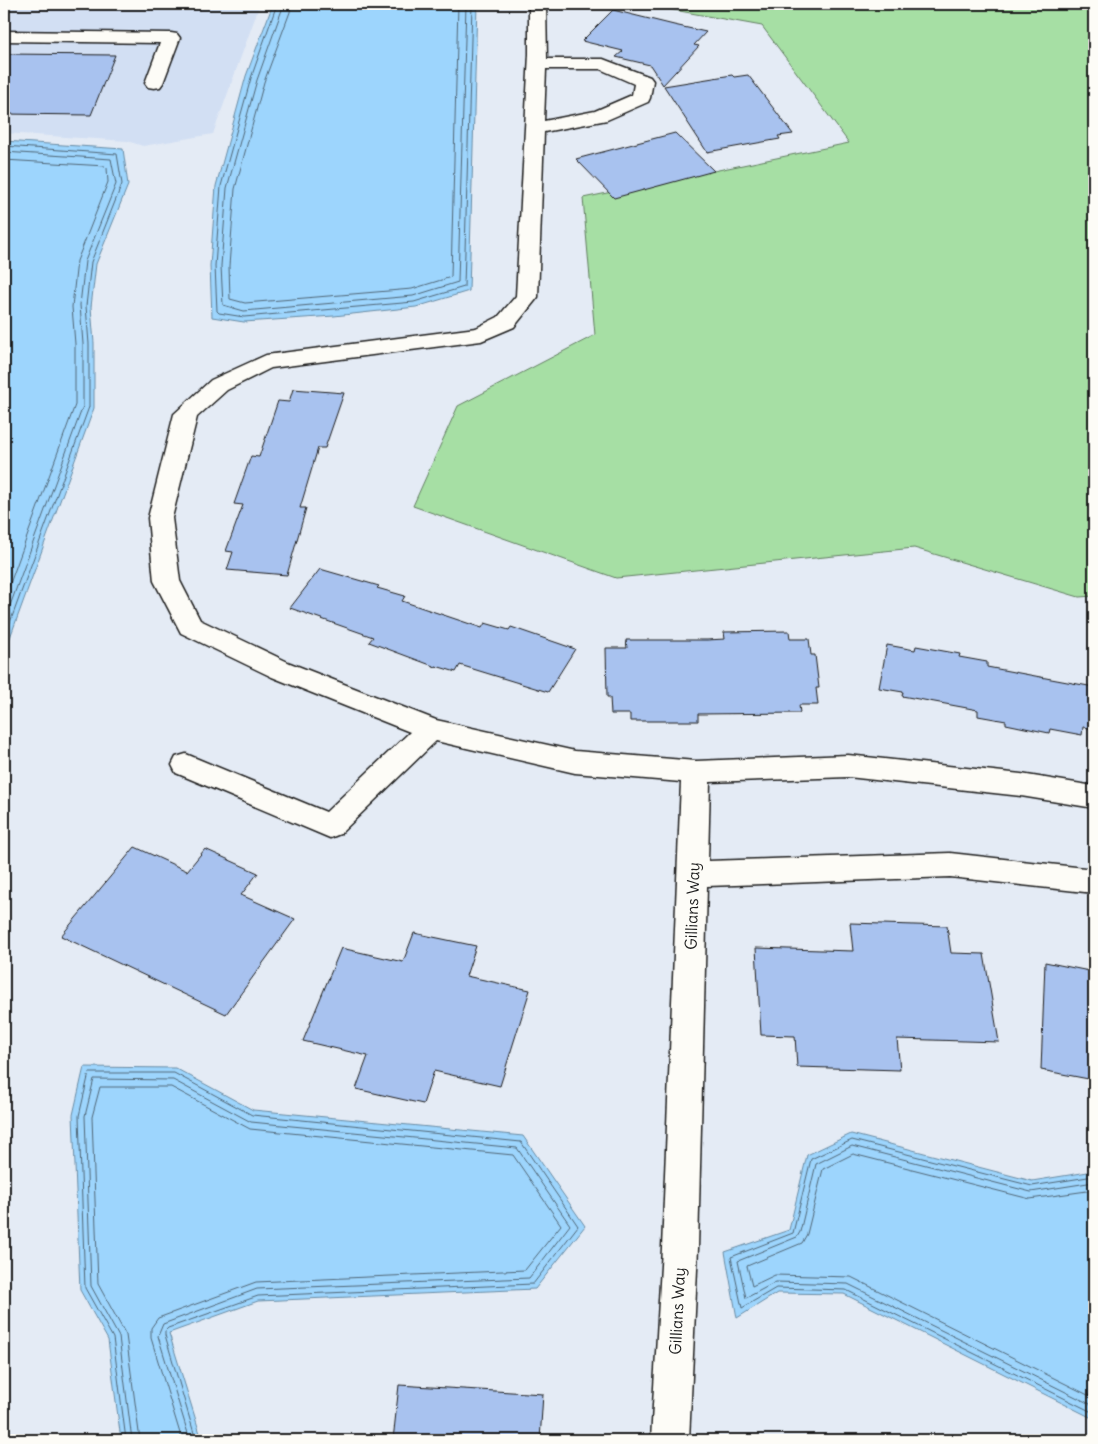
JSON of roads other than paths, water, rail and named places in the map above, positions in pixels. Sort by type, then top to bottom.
[{"type":"street","points":[[537,4],[538,64],[527,297],[506,322],[481,334],[266,362],[219,385],[186,414],[160,518],[167,582],[190,626],[281,670],[431,729],[575,762],[696,772],[848,766],[1021,784],[1094,797]]},
{"type":"street","points":[[4,36],[171,38],[154,83]]},
{"type":"street","points":[[535,128],[600,116],[641,98],[644,81],[603,64],[538,64]]},
{"type":"street","points":[[186,765],[330,826],[431,729]]},
{"type":"street","name":"Gillians Way","points":[[670,1440],[680,1248],[696,772]]},
{"type":"street","points":[[693,874],[950,865],[1094,882]]},
{"type":"water","points":[[273,4],[477,4],[469,291],[416,307],[334,316],[244,322],[212,317],[210,266],[216,186],[246,76]]},
{"type":"water","points":[[4,141],[123,149],[128,185],[96,264],[91,307],[94,343],[94,408],[8,643],[4,644]]},
{"type":"water","points":[[84,1067],[175,1068],[253,1110],[523,1136],[585,1226],[535,1289],[258,1301],[169,1333],[202,1440],[121,1440],[108,1340],[80,1290],[73,1115]]},
{"type":"water","points":[[851,1134],[1032,1181],[1094,1171],[1094,1419],[844,1294],[777,1293],[737,1318],[725,1252],[789,1230],[807,1155]]}]
